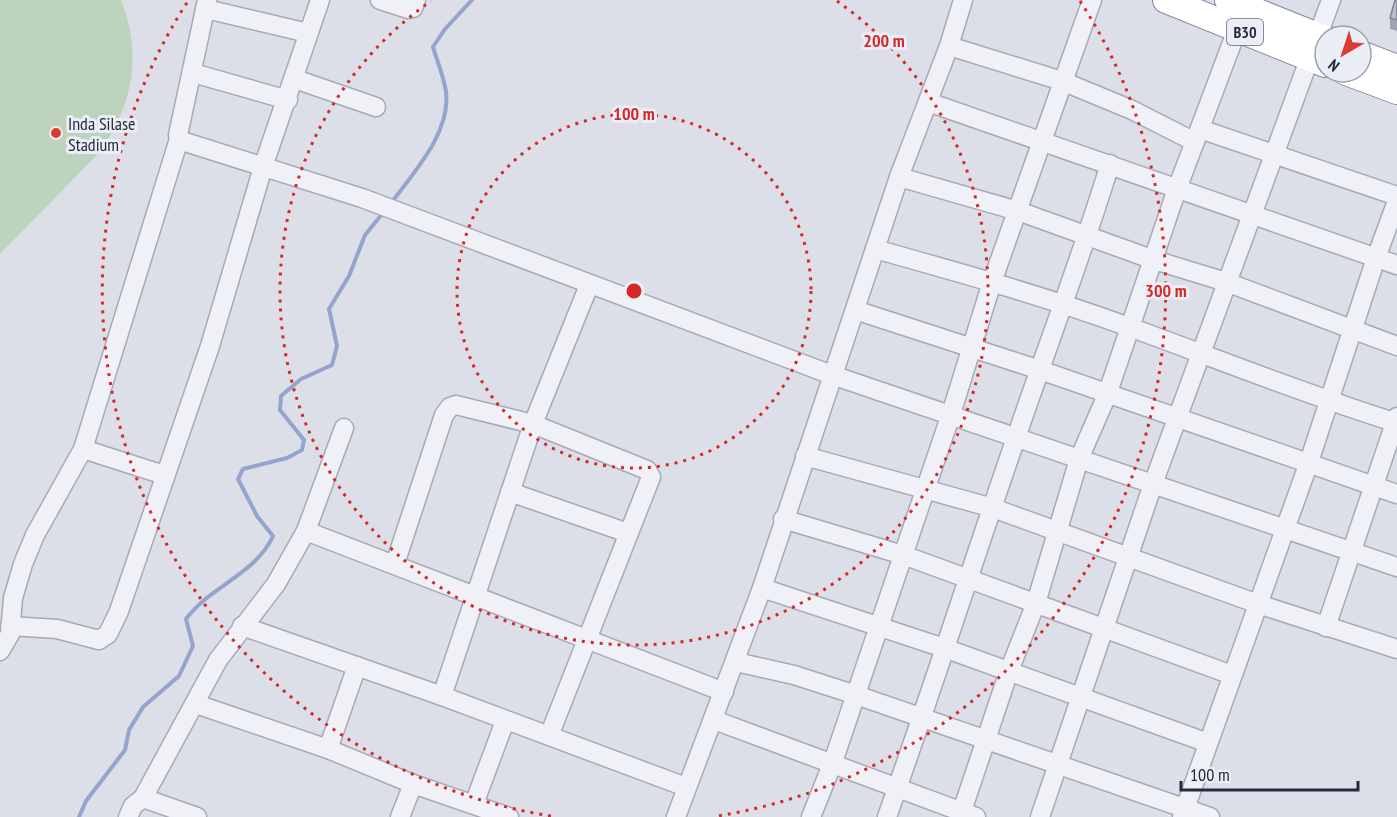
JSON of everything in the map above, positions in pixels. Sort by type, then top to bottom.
[{"type":"highway","name":"B30","points":[[1166,0],[1240,9],[1313,46]]},
{"type":"highway","points":[[1373,59],[1397,68]]},
{"type":"highway","points":[[1373,82],[1397,91]]},
{"type":"street","points":[[7,630],[57,629],[103,640],[108,634],[119,611],[210,346],[263,167],[288,100],[320,0]]},
{"type":"street","points":[[380,0],[408,9],[413,8],[416,0]]},
{"type":"street","points":[[676,817],[762,588],[783,519],[899,177],[949,46],[963,0]]},
{"type":"street","points":[[811,817],[833,762],[877,626],[951,414],[992,282],[1092,0]]},
{"type":"street","points":[[1326,24],[1331,0]]},
{"type":"street","points":[[0,651],[23,564],[35,536],[83,449],[179,138],[206,4],[308,33]]},
{"type":"street","points":[[714,720],[833,762],[966,815],[1009,671],[1036,603],[1059,532],[1079,459],[1107,395],[1240,9]]},
{"type":"street","points":[[949,46],[1062,81],[1197,135],[1273,153],[1397,196]]},
{"type":"street","points":[[1040,817],[1153,484],[1226,282],[1273,153],[1313,64]]},
{"type":"street","points":[[193,73],[288,100]]},
{"type":"street","points":[[295,79],[376,107]]},
{"type":"street","points":[[928,102],[1397,265]]},
{"type":"street","points":[[179,138],[362,198],[832,375],[1016,436],[1284,531],[1397,567]]},
{"type":"street","points":[[887,817],[923,719],[1016,436],[1087,237],[1110,164]]},
{"type":"street","points":[[899,177],[1018,211],[1154,260],[1226,282],[1397,346]]},
{"type":"street","points":[[1184,813],[1308,465],[1397,201]]},
{"type":"street","points":[[875,249],[992,282],[1130,327],[1329,403],[1396,421],[1326,627]]},
{"type":"street","points":[[442,696],[533,424],[589,285]]},
{"type":"street","points":[[855,310],[1040,370],[1308,465],[1397,494]]},
{"type":"street","points":[[395,564],[444,415],[450,407],[456,405],[533,424],[647,470],[651,477],[549,736]]},
{"type":"street","points":[[128,817],[133,806],[143,798],[218,660],[276,585],[306,531],[344,428]]},
{"type":"street","points":[[83,449],[164,475]]},
{"type":"street","points":[[805,456],[993,508],[1326,627],[1396,644]]},
{"type":"street","points":[[510,492],[628,533]]},
{"type":"street","points":[[783,519],[903,555],[1232,675]]},
{"type":"street","points":[[306,531],[724,692]]},
{"type":"street","points":[[762,588],[947,648],[1208,743]]},
{"type":"street","points":[[243,626],[442,696],[686,787]]},
{"type":"street","points":[[736,662],[794,675],[856,695],[1057,765],[1184,813],[1210,817]]},
{"type":"street","points":[[328,749],[357,666]]},
{"type":"street","points":[[196,704],[328,749],[413,784],[509,817]]},
{"type":"street","points":[[474,804],[505,721]]},
{"type":"street","points":[[400,817],[413,784]]},
{"type":"street","points":[[143,798],[197,817]]},
{"type":"green space","name":"Inda Silase Stadium","points":[[0,0],[121,0],[132,40],[133,60],[127,98],[111,135],[99,153],[0,254]]},
{"type":"building","points":[[1395,0],[1397,0],[1397,20],[1390,18]]},
{"type":"waterway","points":[[392,202],[429,151],[443,122],[446,92],[433,47],[445,29],[472,0]]},
{"type":"waterway","points":[[79,817],[86,801],[125,750],[129,730],[143,707],[179,676],[193,646],[186,619],[207,598],[255,561],[273,536],[257,516],[238,479],[243,469],[287,458],[302,450],[304,440],[280,410],[281,396],[301,379],[332,365],[337,346],[329,309],[349,276],[365,235],[383,213]]},
{"type":"place","name":"Inda Silase Stadium","points":[[56,133]]}]
